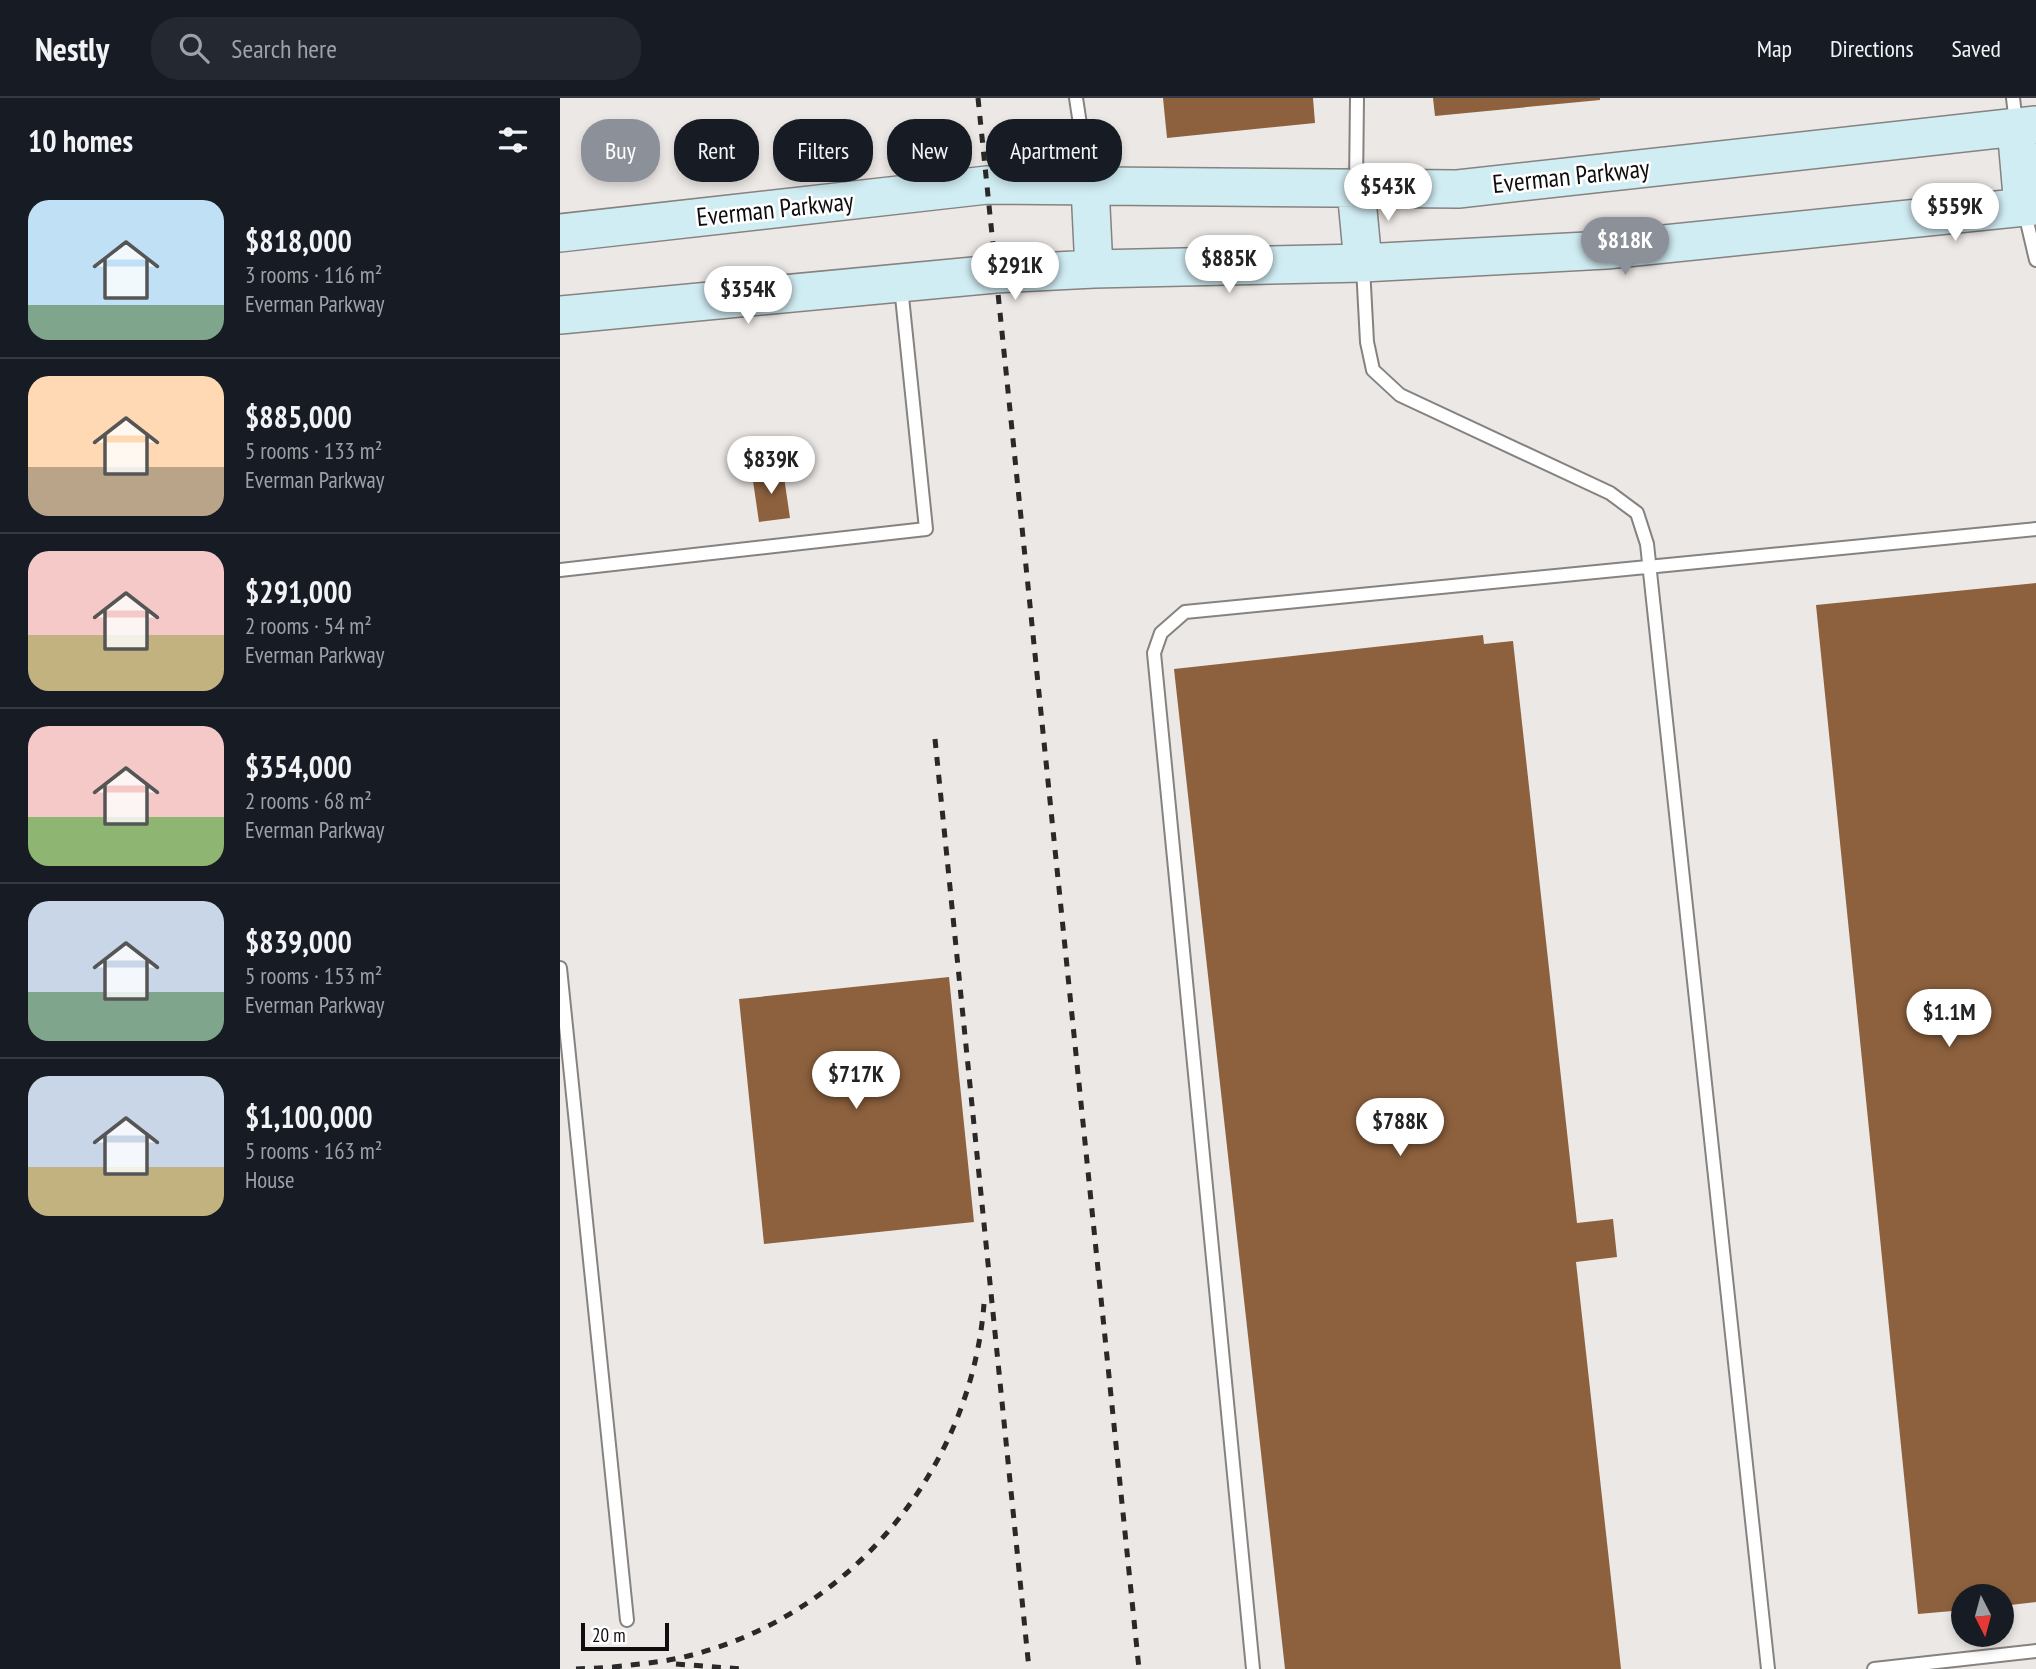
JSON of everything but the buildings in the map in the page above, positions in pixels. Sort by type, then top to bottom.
[{"type":"main road","name":"Everman Parkway","points":[[560,233],[986,186],[1458,189],[2022,117]]},
{"type":"main road","points":[[560,315],[901,283],[1094,269],[1363,263],[1606,250],[2030,207],[2022,117]]},
{"type":"main road","points":[[1090,187],[1094,269]]},
{"type":"main road","points":[[1356,189],[1363,263]]},
{"type":"lane","points":[[1076,98],[1090,187]]},
{"type":"lane","points":[[1356,189],[1357,98]]},
{"type":"lane","points":[[2030,207],[2036,260]]},
{"type":"lane","points":[[1363,263],[1367,342],[1373,370],[1400,395],[1610,493],[1637,513],[1647,544],[1768,1669]]},
{"type":"lane","points":[[560,570],[926,529],[901,283]]},
{"type":"lane","points":[[1253,1669],[1154,653],[1161,633],[1185,612],[2036,529]]},
{"type":"lane","points":[[560,968],[627,1620]]},
{"type":"lane","points":[[1874,1669],[2036,1651]]},
{"type":"railway","points":[[978,98],[1139,1669]]},
{"type":"railway","points":[[935,739],[1029,1669]]},
{"type":"railway","points":[[613,1667],[692,1655],[750,1635],[803,1606],[851,1569],[893,1526],[928,1476],[955,1423],[974,1365],[984,1304]]},
{"type":"railway","points":[[676,1664],[742,1669]]},
{"type":"railway","points":[[576,1669],[620,1667]]}]
